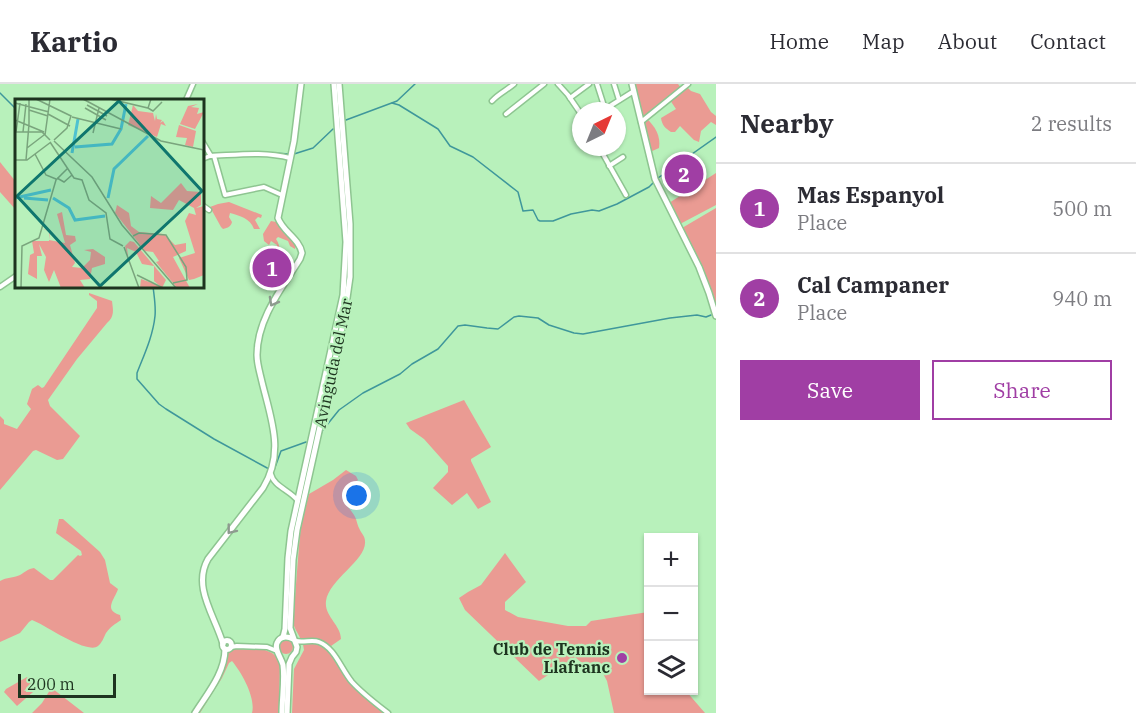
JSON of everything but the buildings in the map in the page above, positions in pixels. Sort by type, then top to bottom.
[{"type":"main road","points":[[195,713],[220,673],[229,646],[203,589],[202,572],[208,559],[266,483],[274,460],[275,438],[258,366],[257,348],[270,308],[303,253],[299,243],[284,229],[278,219],[291,155],[301,84]]},
{"type":"main road","name":"Avinguda del Mar","points":[[283,637],[291,531],[340,310],[346,263],[334,84]]},
{"type":"main road","name":"Avinguda del Mar","points":[[294,640],[290,628],[293,560],[297,530],[344,319],[350,277],[350,224],[339,84]]},
{"type":"main road","points":[[632,84],[656,181],[699,267],[716,316]]},
{"type":"main road","points":[[282,713],[283,669],[277,642],[286,636],[294,640],[297,650],[292,657],[288,671],[287,713]]},
{"type":"main road","points":[[279,654],[286,658],[292,657]]},
{"type":"street","points":[[186,99],[193,84]]},
{"type":"street","points":[[492,101],[513,84]]},
{"type":"street","points":[[506,114],[544,84]]},
{"type":"street","points":[[558,84],[573,102]]},
{"type":"street","points":[[570,98],[589,84]]},
{"type":"street","points":[[597,84],[601,102]]},
{"type":"street","points":[[614,84],[619,100]]},
{"type":"street","points":[[641,122],[682,86],[688,84]]},
{"type":"street","points":[[616,102],[634,91]]},
{"type":"street","points":[[204,144],[212,156],[225,195],[264,187],[282,195]]},
{"type":"street","points":[[204,158],[212,156],[291,155]]},
{"type":"street","points":[[604,156],[626,195]]},
{"type":"street","points":[[609,166],[623,158]]},
{"type":"street","points":[[204,206],[209,210]]},
{"type":"street","points":[[0,287],[15,277]]},
{"type":"street","points":[[271,473],[274,481],[293,494],[298,501]]},
{"type":"street","points":[[266,483],[274,481]]},
{"type":"street","points":[[293,494],[297,494],[301,488]]},
{"type":"street","points":[[294,640],[319,641],[330,648],[350,679],[365,696],[388,713]]},
{"type":"street","points":[[229,646],[267,647],[277,642]]},
{"type":"street","points":[[297,650],[305,642]]},
{"type":"street","points":[[267,647],[279,654]]},
{"type":"shaded area","points":[[337,84],[349,240],[348,279],[342,320],[295,530],[288,635],[285,635],[292,541],[347,267]]},
{"type":"shaded area","points":[[634,84],[678,84],[682,89],[643,118]]},
{"type":"shaded area","points":[[687,87],[700,94],[716,116],[716,125],[711,122],[701,131],[699,142],[680,126],[675,132],[671,132],[661,120],[676,109],[670,100]]},
{"type":"shaded area","points":[[646,118],[655,128],[659,139],[659,148],[650,152],[641,122]]},
{"type":"shaded area","points":[[0,162],[15,181],[15,209],[0,192]]},
{"type":"shaded area","points":[[716,173],[716,205],[680,224],[669,203]]},
{"type":"shaded area","points":[[229,202],[262,215],[261,218],[258,217],[255,220],[260,229],[254,229],[241,216],[230,213],[232,223],[223,229],[210,207]]},
{"type":"shaded area","points":[[716,208],[716,307],[693,248],[682,228]]},
{"type":"shaded area","points":[[271,221],[276,222],[296,243],[295,249],[288,241],[278,237],[276,239],[280,250],[277,261],[275,259],[277,245],[271,241],[269,245],[264,241],[263,234]]},
{"type":"shaded area","points":[[89,293],[112,301],[112,315],[48,400],[50,406],[80,436],[63,459],[57,460],[36,450],[33,451],[0,490],[0,416],[4,424],[17,429],[31,409],[27,404],[32,389],[38,385],[44,387],[97,308],[97,301]]},
{"type":"shaded area","points":[[464,400],[491,447],[471,459],[491,502],[478,509],[467,493],[452,505],[433,488],[448,472],[448,466],[406,423]]},
{"type":"shaded area","points":[[346,470],[358,480],[343,495],[343,501],[354,515],[365,541],[360,555],[334,585],[326,601],[326,606],[341,639],[331,646],[345,670],[364,694],[387,713],[292,713],[294,669],[304,650],[293,623],[301,525],[309,494]]},
{"type":"shaded area","points":[[59,519],[63,519],[100,552],[105,560],[110,583],[118,589],[111,607],[115,613],[120,615],[121,620],[109,629],[98,646],[92,648],[75,643],[32,620],[20,633],[0,642],[0,581],[34,568],[53,580],[78,555],[82,555],[81,551],[56,533]]},
{"type":"shaded area","points":[[505,553],[526,582],[505,602],[505,610],[518,617],[568,626],[586,626],[591,621],[644,613],[644,695],[689,695],[705,713],[614,713],[607,681],[598,664],[583,664],[575,657],[539,681],[465,610],[459,598],[481,585]]},
{"type":"shaded area","points":[[283,640],[289,640],[293,647],[289,654],[283,654],[279,650],[279,644]]},
{"type":"shaded area","points":[[231,649],[265,650],[278,658],[280,667],[279,713],[252,713],[250,693],[232,661],[200,713],[196,713],[219,677],[227,653]]},
{"type":"shaded area","points":[[27,677],[30,679],[33,692],[17,706],[4,692]]},
{"type":"shaded area","points":[[53,689],[84,713],[32,713]]},
{"type":"waterway","points":[[346,120],[397,101],[415,84]]},
{"type":"waterway","points":[[0,93],[15,108]]},
{"type":"waterway","points":[[392,103],[438,129],[450,146],[473,157],[518,192],[523,211],[533,210],[540,221],[553,221],[571,214],[599,211],[649,187],[655,181]]},
{"type":"waterway","points":[[294,154],[313,148],[333,129]]},
{"type":"waterway","points":[[658,178],[716,137]]},
{"type":"waterway","points":[[255,152],[290,154]]},
{"type":"waterway","points":[[212,154],[221,154]]},
{"type":"waterway","points":[[153,288],[154,323],[137,379],[166,409],[269,469]]},
{"type":"waterway","points":[[319,442],[322,431],[339,410],[363,393],[400,374],[438,349],[458,326],[498,329],[519,316],[538,318],[549,325],[583,334],[670,318],[711,315]]},
{"type":"waterway","points":[[274,470],[281,451],[306,442]]},
{"type":"place","name":"Cal Campaner","points":[[684,174]]},
{"type":"place","name":"Mas Espanyol","points":[[272,268]]},
{"type":"place","name":"Club de Tennis Llafranc","points":[[622,658]]}]
